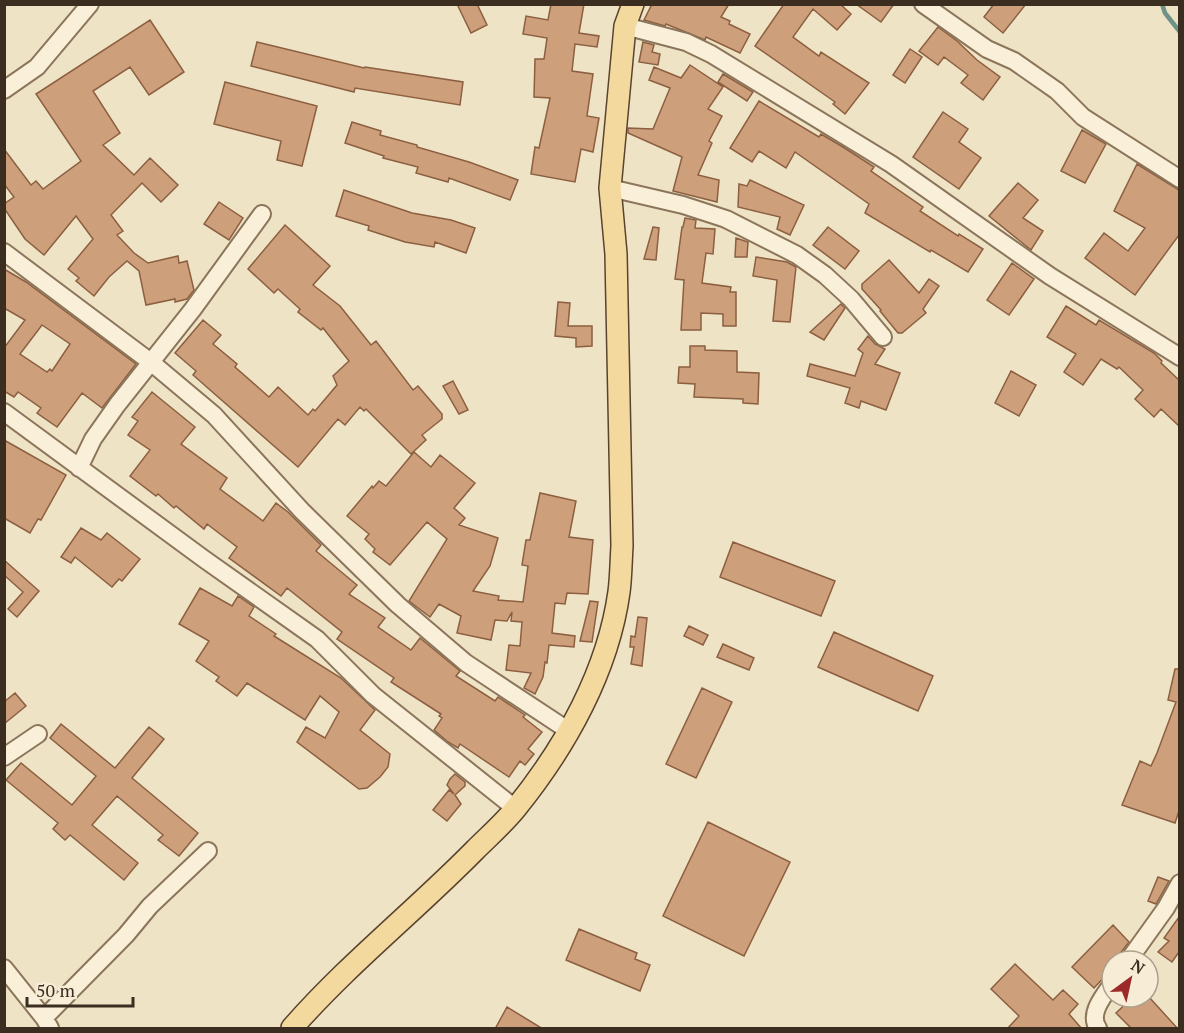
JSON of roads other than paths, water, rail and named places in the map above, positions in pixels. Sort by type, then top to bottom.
[{"type":"main road","points":[[292,1029],[320,996],[449,877],[516,809],[552,759],[587,700],[608,640],[620,581],[622,546],[617,266],[610,188],[625,26],[633,4]]},
{"type":"street","points":[[4,90],[37,67],[90,4]]},
{"type":"street","points":[[923,4],[987,49],[1014,62],[1057,91],[1083,117],[1179,179]]},
{"type":"street","points":[[625,26],[686,42],[711,54],[891,164],[1041,270],[1179,357]]},
{"type":"street","points":[[610,188],[683,205],[726,219],[797,255],[825,275],[851,299],[883,337]]},
{"type":"street","points":[[80,468],[93,439],[111,413],[152,363],[262,214]]},
{"type":"street","points":[[4,252],[152,363],[214,415],[302,511],[398,605],[466,663],[569,731]]},
{"type":"street","points":[[4,412],[317,639],[373,695],[516,809]]},
{"type":"street","points":[[4,757],[38,734]]},
{"type":"street","points":[[4,968],[47,1023],[150,906],[208,850]]},
{"type":"street","points":[[1137,949],[1179,888]]},
{"type":"street","points":[[1098,1029],[1095,1024],[1100,1003]]},
{"type":"waterway","points":[[1162,4],[1165,13],[1180,32]]}]
